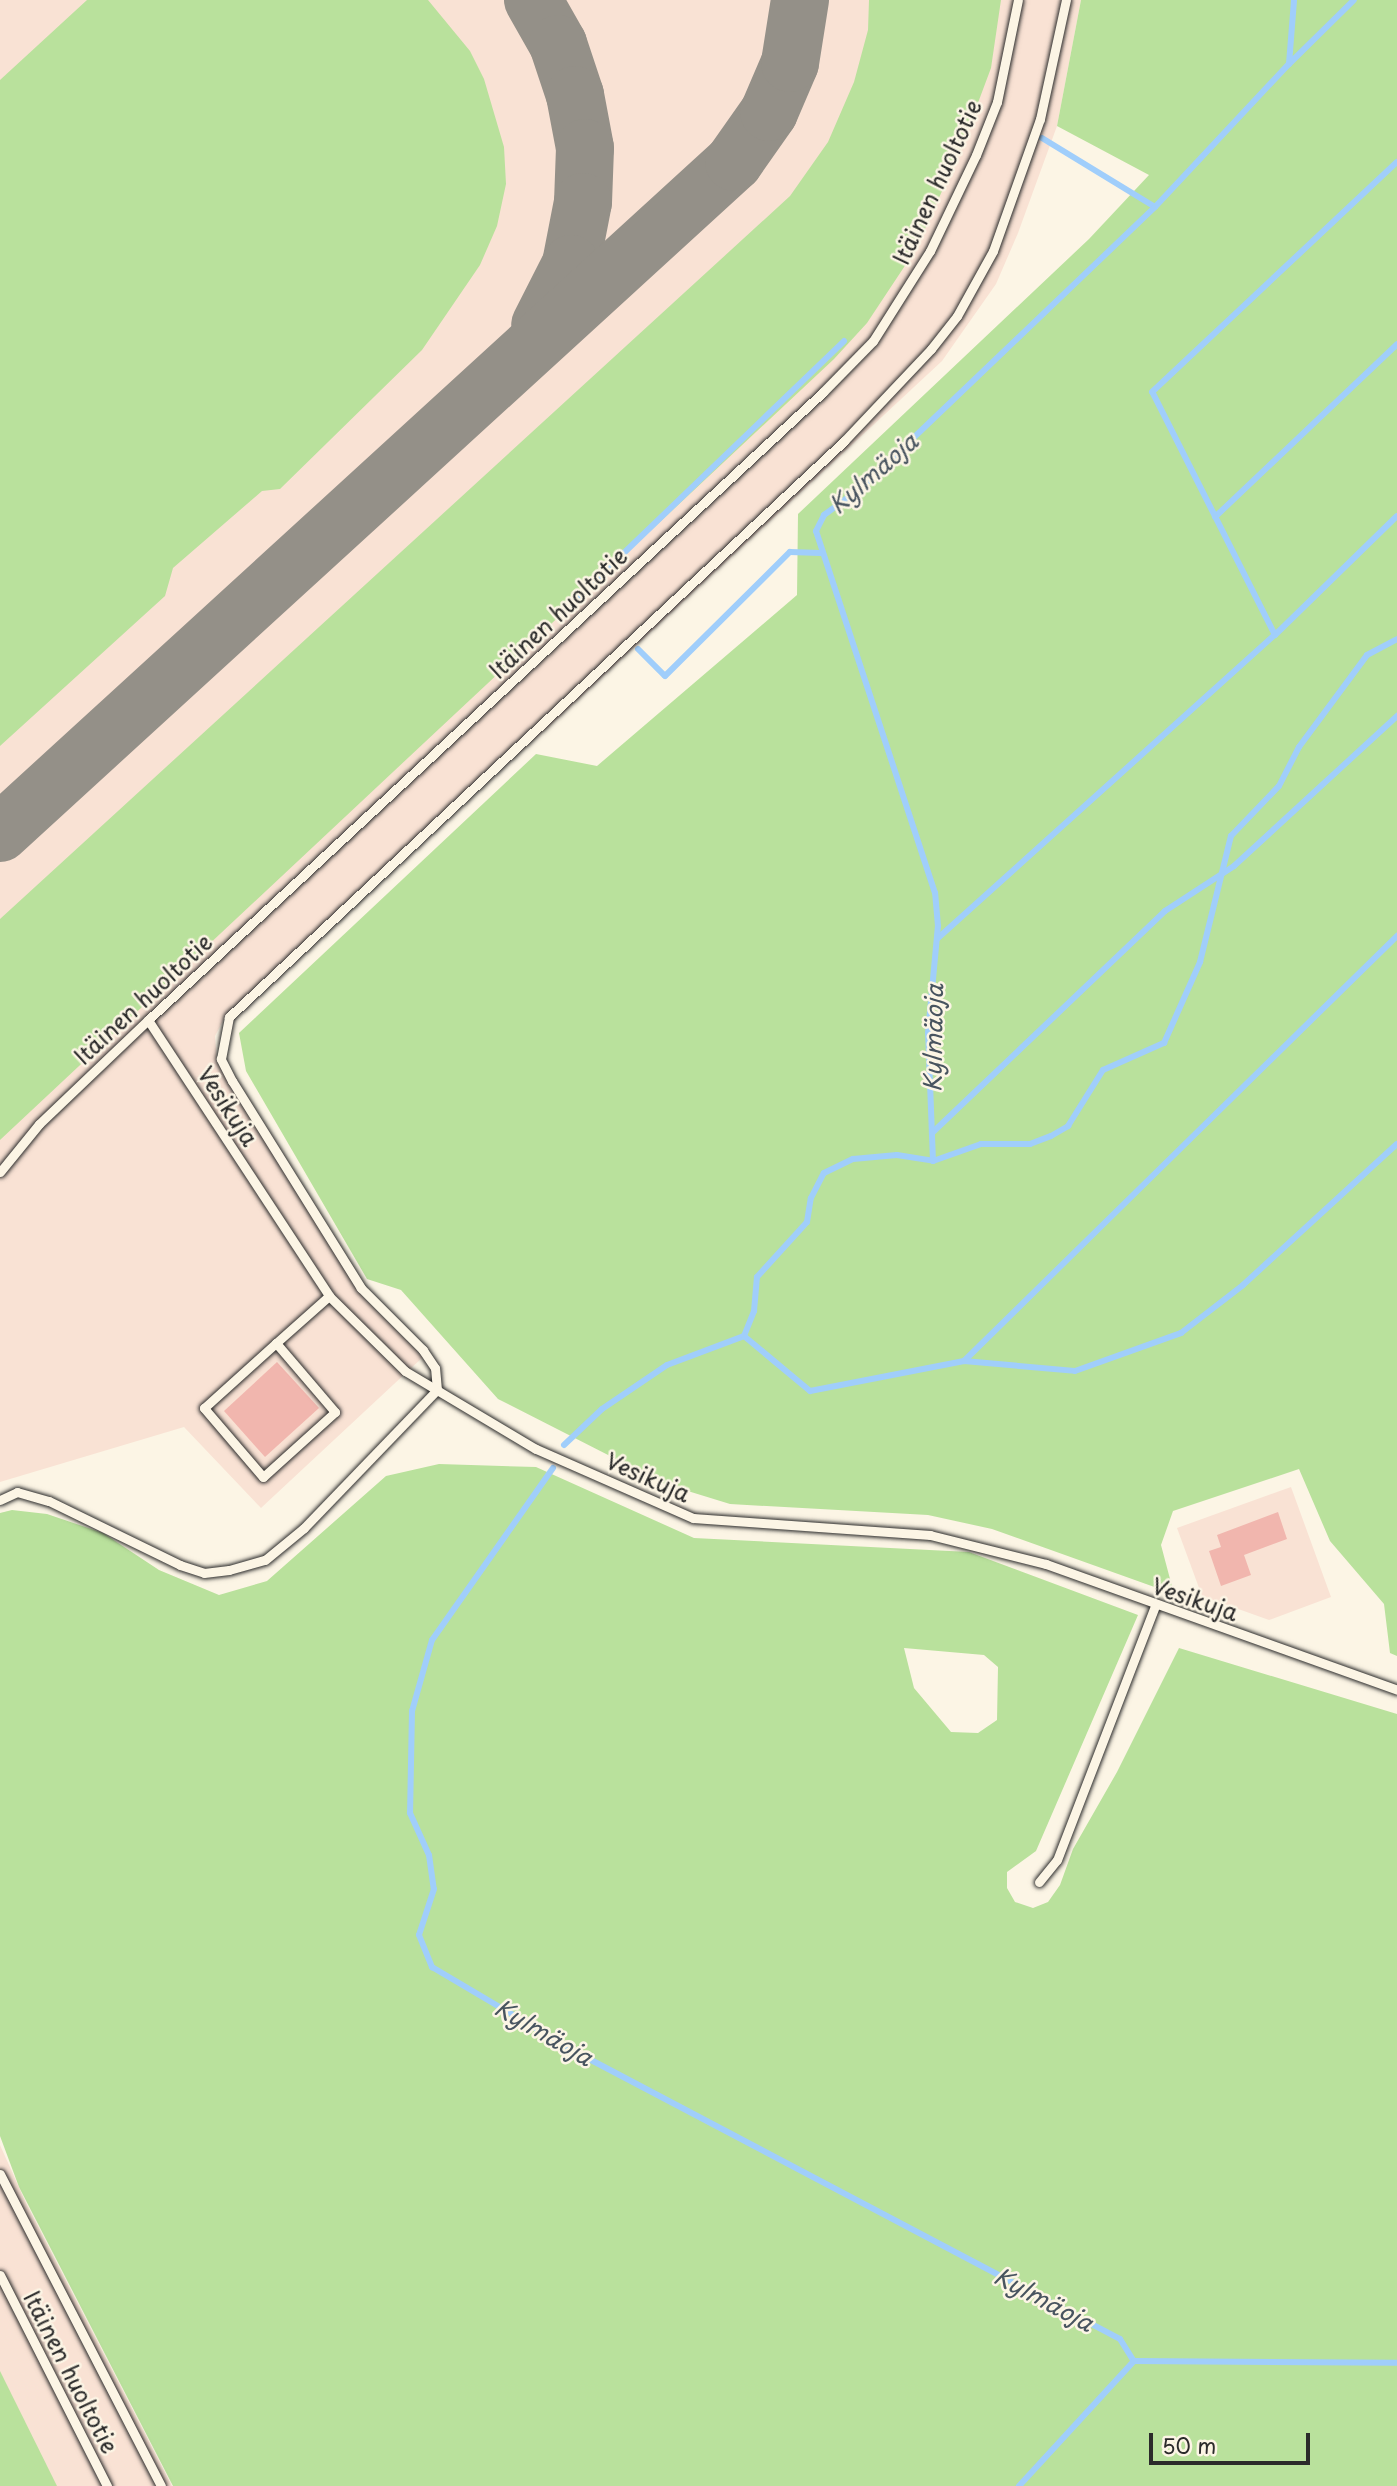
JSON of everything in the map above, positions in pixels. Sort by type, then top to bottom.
[{"type":"lane","name":"Itäinen huoltotie","points":[[0,1172],[40,1124],[148,1020],[824,393],[873,341],[930,251],[976,155],[997,102],[1018,0]]},
{"type":"lane","points":[[0,1500],[18,1492],[49,1501],[180,1565],[204,1573],[229,1570],[265,1560],[304,1528],[438,1390],[435,1367],[424,1350],[361,1288],[232,1081],[221,1059],[229,1017],[844,441],[931,349],[957,316],[993,251],[1040,119],[1066,0]]},
{"type":"lane","name":"Vesikuja","points":[[148,1020],[329,1296],[404,1371],[536,1449],[693,1518],[930,1535],[1046,1564],[1155,1606],[1397,1690]]},
{"type":"lane","points":[[0,1163],[40,1124]]},
{"type":"lane","points":[[276,1343],[335,1412],[263,1477],[204,1408],[276,1343],[329,1296]]},
{"type":"lane","points":[[1039,1882],[1057,1860],[1155,1606]]},
{"type":"lane","points":[[0,2174],[161,2486]]},
{"type":"lane","name":"Itäinen huoltotie","points":[[0,2275],[107,2486]]},
{"type":"shaded area","points":[[0,0],[1081,0],[1057,126],[1018,233],[996,284],[942,361],[554,722],[225,1017],[215,1036],[217,1061],[364,1298],[423,1357],[261,1508],[184,1427],[0,1482]]},
{"type":"shaded area","points":[[1291,1487],[1331,1597],[1269,1620],[1202,1596],[1177,1528]]},
{"type":"shaded area","points":[[0,2145],[26,2203],[172,2486],[0,2486]]},
{"type":"green space","points":[[87,0],[428,0],[470,51],[484,79],[504,147],[506,184],[497,226],[480,265],[422,350],[280,489],[262,491],[173,568],[165,596],[0,746],[0,80]]},
{"type":"green space","points":[[869,0],[1001,0],[991,68],[960,151],[916,249],[867,323],[834,359],[0,1140],[0,919],[790,196],[828,142],[854,82],[868,30]]},
{"type":"green space","points":[[1081,0],[1397,0],[1397,1656],[1390,1653],[1384,1604],[1330,1541],[1299,1469],[1173,1511],[1161,1545],[1174,1594],[992,1529],[928,1515],[730,1504],[665,1484],[498,1399],[401,1290],[367,1279],[246,1071],[239,1033],[536,754],[597,766],[797,595],[798,514],[1089,239],[1149,175],[1057,126]]},
{"type":"green space","points":[[439,1464],[536,1467],[694,1538],[969,1552],[1138,1615],[1036,1851],[1007,1872],[1007,1888],[1015,1902],[1033,1908],[1048,1902],[1060,1885],[1073,1849],[1117,1772],[1179,1648],[1397,1714],[1397,2486],[173,2486],[19,2187],[0,2136],[0,1513],[12,1510],[47,1514],[103,1533],[159,1570],[219,1595],[267,1581],[386,1476]],"holes":[[[904,1648],[984,1655],[998,1667],[997,1720],[978,1733],[951,1732],[914,1688]]]},
{"type":"green space","points":[[0,2371],[57,2486],[0,2486]]},
{"type":"building","points":[[277,1362],[319,1408],[265,1457],[224,1411]]},
{"type":"building","points":[[1278,1512],[1287,1539],[1244,1555],[1251,1575],[1221,1586],[1209,1551],[1221,1547],[1217,1535]]},
{"type":"waterway","name":"Kylmäoja","points":[[933,1161],[928,1033],[938,926],[935,893],[816,531],[824,515],[862,487],[1155,207],[1289,64],[1294,0]]},
{"type":"waterway","points":[[1289,64],[1354,0]]},
{"type":"waterway","points":[[1042,138],[1155,207]]},
{"type":"waterway","points":[[938,938],[1275,635],[1152,392],[1397,162]]},
{"type":"waterway","points":[[576,599],[844,341]]},
{"type":"waterway","points":[[1215,517],[1397,344]]},
{"type":"waterway","points":[[1275,635],[1397,516]]},
{"type":"waterway","points":[[638,649],[665,676],[790,552],[820,553]]},
{"type":"waterway","name":"Kylmäoja","points":[[564,1445],[602,1409],[667,1365],[744,1336],[754,1311],[757,1277],[807,1222],[811,1198],[824,1173],[853,1159],[897,1155],[933,1161],[981,1144],[1030,1144],[1051,1136],[1068,1126],[1103,1070],[1164,1043],[1200,962],[1231,836],[1279,786],[1299,747],[1367,655],[1397,639]]},
{"type":"waterway","points":[[932,1133],[1165,911],[1234,866],[1397,716]]},
{"type":"waterway","points":[[744,1336],[810,1391],[964,1361],[1397,936]]},
{"type":"waterway","points":[[964,1361],[1075,1371],[1181,1333],[1243,1285],[1397,1144]]},
{"type":"waterway","name":"Kylmäoja","points":[[553,1468],[432,1640],[412,1711],[410,1813],[429,1855],[434,1889],[419,1935],[432,1967],[574,2051],[1120,2339],[1134,2361]]},
{"type":"waterway","name":"Kylmäoja","points":[[1019,2486],[1134,2361],[1397,2363]]},
{"type":"taxiway","points":[[533,0],[558,44],[575,95],[585,148],[583,202],[571,264],[540,325]]},
{"type":"taxiway","points":[[0,833],[734,162],[769,112],[790,63],[800,0]]}]
